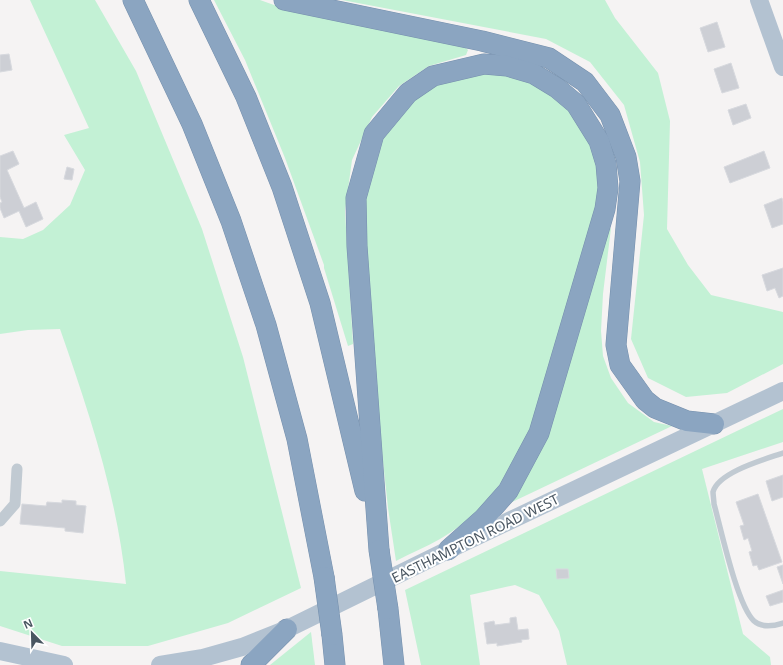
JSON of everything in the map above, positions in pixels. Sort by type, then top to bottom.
[{"type":"highway","points":[[133,0],[192,124],[232,221],[264,318],[297,438],[324,578],[335,665]]},
{"type":"highway","points":[[200,0],[246,97],[282,187],[320,303],[379,550],[388,608],[394,665]]},
{"type":"highway","points":[[284,0],[482,41],[549,58],[585,82],[610,115],[626,157],[630,181],[616,345],[620,364],[645,400],[655,408],[686,420],[714,424]]},
{"type":"highway","points":[[379,550],[357,246],[356,198],[374,134],[408,93],[433,76],[484,64],[507,66],[534,74],[557,88],[576,104],[599,141],[606,164],[608,188],[605,209],[539,433],[508,490],[484,518],[448,550]]},
{"type":"highway","points":[[251,665],[287,629]]},
{"type":"main road","points":[[759,0],[783,67]]},
{"type":"main road","name":"EASTHAMPTON ROAD WEST","points":[[160,665],[210,656],[242,647],[287,629],[448,550],[783,391]]},
{"type":"main road","points":[[0,651],[64,665]]},
{"type":"street","points":[[0,521],[15,504],[17,469]]},
{"type":"lane","points":[[783,453],[735,471],[719,482],[713,492],[714,504],[738,588],[746,609],[753,621],[759,624],[768,626],[783,623]]},
{"type":"green space","points":[[30,0],[95,0],[136,71],[202,229],[243,357],[301,588],[228,623],[148,646],[62,646],[0,626],[0,571],[126,584],[122,551],[109,487],[91,423],[60,329],[28,330],[0,334],[0,237],[23,239],[43,230],[70,205],[85,170],[64,135],[89,128]]},
{"type":"green space","points":[[214,0],[260,0],[288,10],[463,45],[468,50],[466,55],[429,66],[399,86],[372,117],[352,160],[345,211],[353,344],[348,346],[324,265],[285,158],[245,60]]},
{"type":"green space","points":[[342,0],[605,0],[615,18],[658,73],[670,121],[667,229],[688,265],[711,295],[783,312],[783,364],[727,393],[686,397],[648,378],[631,339],[644,215],[640,162],[624,105],[590,62],[546,39]]},
{"type":"green space","points":[[479,71],[526,78],[563,103],[578,121],[588,140],[599,178],[600,198],[528,438],[520,453],[492,495],[468,519],[440,539],[396,561],[388,508],[367,313],[365,198],[382,135],[396,116],[434,82]]},
{"type":"green space","points":[[611,228],[603,294],[601,331],[603,356],[611,378],[628,403],[654,422],[672,426],[504,506],[607,231]]},
{"type":"green space","points":[[783,409],[783,442],[702,469],[743,634],[770,657],[771,665],[567,665],[559,631],[539,595],[515,585],[470,595],[480,665],[421,665],[405,590]]},
{"type":"green space","points":[[311,632],[315,665],[270,665]]},
{"type":"building","points":[[717,22],[725,47],[708,52],[700,28]]},
{"type":"building","points":[[9,54],[12,70],[0,72],[0,55]]},
{"type":"building","points":[[731,63],[739,88],[722,93],[714,69]]},
{"type":"building","points":[[746,104],[751,118],[733,125],[728,110]]},
{"type":"building","points":[[13,151],[19,164],[7,170],[24,208],[36,202],[43,219],[26,227],[19,211],[4,218],[0,208],[0,203],[2,202],[0,197],[0,156]]},
{"type":"building","points":[[764,151],[770,168],[730,183],[724,167]]},
{"type":"building","points":[[67,167],[74,169],[72,180],[64,179]]},
{"type":"building","points":[[782,198],[783,224],[772,228],[764,205]]},
{"type":"building","points":[[783,268],[783,296],[779,298],[775,288],[767,291],[762,275]]},
{"type":"building","points":[[783,475],[783,497],[772,501],[766,481]]},
{"type":"building","points":[[758,494],[782,562],[759,570],[757,565],[753,566],[749,552],[752,551],[748,538],[744,540],[740,526],[744,525],[736,502]]},
{"type":"building","points":[[62,500],[76,501],[76,505],[86,506],[83,533],[65,531],[65,528],[20,524],[22,504],[46,506],[47,502],[62,503]]},
{"type":"building","points":[[783,565],[783,584],[777,567]]},
{"type":"building","points":[[556,569],[568,569],[569,578],[557,579]]},
{"type":"building","points":[[783,590],[783,602],[770,606],[766,596]]},
{"type":"building","points":[[516,617],[518,630],[528,629],[529,639],[521,640],[522,642],[497,646],[497,643],[487,644],[484,623],[494,621],[495,625],[510,623],[510,618]]}]
